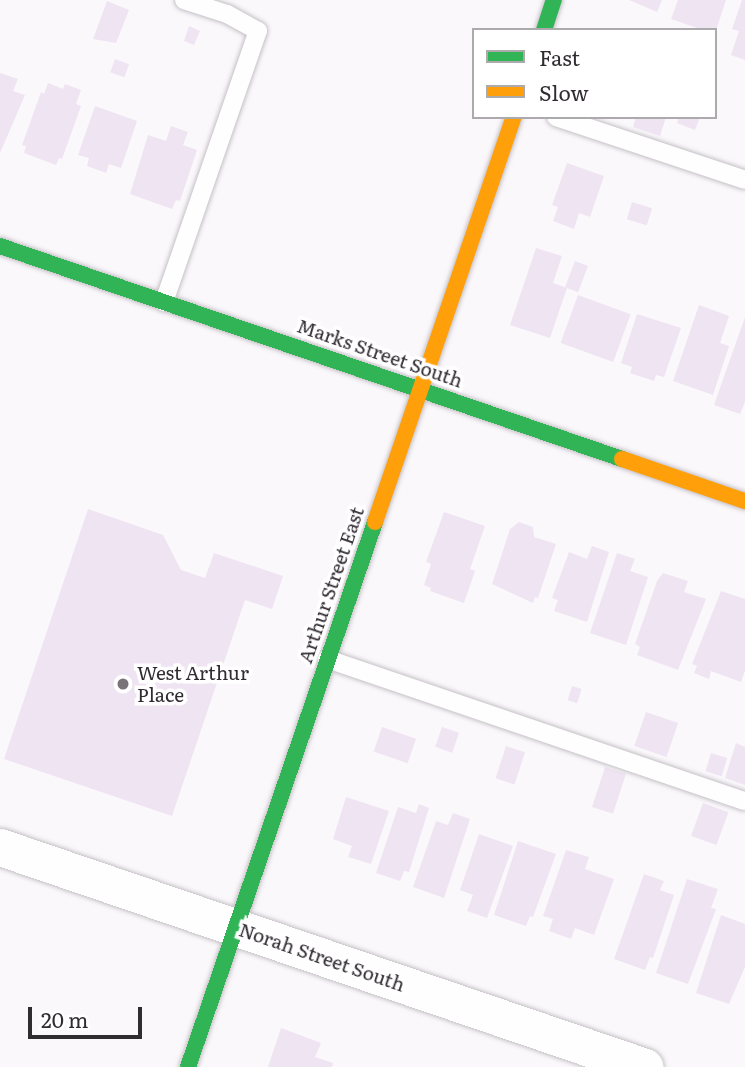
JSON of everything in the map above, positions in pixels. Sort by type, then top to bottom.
[{"type":"main road","points":[[545,28],[554,0]]},
{"type":"main road","name":"Arthur Street East","points":[[188,1067],[513,119]]},
{"type":"main road","name":"Marks Street South","points":[[0,246],[745,501]]},
{"type":"street","name":"Norah Street South","points":[[0,847],[645,1067]]},
{"type":"lane","points":[[164,302],[258,31],[227,14],[184,0]]},
{"type":"lane","points":[[562,119],[745,180]]},
{"type":"lane","points":[[327,659],[745,801]]},
{"type":"building","points":[[629,0],[662,0],[657,12]]},
{"type":"building","points":[[678,0],[726,0],[717,28],[697,28],[671,19]]},
{"type":"building","points":[[742,0],[745,0],[745,60],[731,55],[739,31],[732,29]]},
{"type":"building","points":[[107,1],[129,10],[116,43],[93,39]]},
{"type":"building","points":[[189,26],[200,31],[194,45],[184,41]]},
{"type":"building","points":[[115,59],[129,64],[124,77],[110,72]]},
{"type":"building","points":[[0,73],[18,79],[13,91],[25,95],[0,153]]},
{"type":"building","points":[[48,83],[63,89],[65,84],[81,90],[76,104],[81,106],[62,159],[59,158],[56,165],[24,153],[26,146],[22,145],[41,92],[44,94]]},
{"type":"building","points":[[95,106],[137,121],[121,168],[109,164],[106,173],[87,166],[89,158],[78,155]]},
{"type":"building","points":[[635,119],[665,119],[660,136],[633,127]]},
{"type":"building","points":[[678,119],[699,119],[695,130],[677,123]]},
{"type":"building","points":[[171,126],[188,132],[183,145],[197,150],[180,201],[176,200],[172,209],[130,194],[148,135],[166,141]]},
{"type":"building","points":[[567,163],[604,176],[590,217],[579,213],[574,229],[553,221],[558,207],[552,205]]},
{"type":"building","points":[[632,202],[652,208],[647,225],[627,219]]},
{"type":"building","points":[[536,248],[562,256],[553,283],[567,288],[550,338],[510,325]]},
{"type":"building","points":[[575,261],[588,266],[578,292],[565,287]]},
{"type":"building","points":[[578,295],[631,314],[613,362],[561,343]]},
{"type":"building","points":[[699,305],[729,316],[720,343],[729,346],[713,395],[673,381]]},
{"type":"building","points":[[637,314],[681,328],[664,377],[656,375],[654,381],[630,373],[632,367],[621,363]]},
{"type":"building","points":[[745,317],[745,402],[740,414],[714,405]]},
{"type":"building","name":"West Arthur Place","points":[[88,509],[163,535],[181,570],[205,578],[214,553],[283,576],[272,609],[245,600],[172,816],[4,759]]},
{"type":"building","points":[[444,512],[485,526],[470,569],[475,571],[464,603],[430,591],[431,588],[424,585],[431,564],[426,562]]},
{"type":"building","points":[[519,522],[533,527],[534,537],[556,544],[538,598],[535,597],[533,603],[492,584],[510,529]]},
{"type":"building","points":[[592,546],[609,552],[587,622],[554,611],[558,600],[552,598],[569,552],[587,559]]},
{"type":"building","points":[[617,553],[635,559],[630,571],[648,577],[626,645],[590,633]]},
{"type":"building","points":[[663,573],[688,581],[684,592],[706,599],[678,670],[637,655],[640,647],[635,644],[657,581]]},
{"type":"building","points":[[721,591],[745,599],[745,671],[741,682],[711,671],[709,679],[694,673],[697,666],[692,664]]},
{"type":"building","points":[[572,686],[582,689],[577,703],[568,700]]},
{"type":"building","points":[[646,712],[678,723],[666,757],[634,746]]},
{"type":"building","points":[[382,727],[416,739],[408,763],[374,752]]},
{"type":"building","points":[[442,727],[459,733],[452,753],[435,747]]},
{"type":"building","points":[[736,743],[745,747],[745,785],[725,778]]},
{"type":"building","points":[[506,746],[525,752],[515,785],[495,778]]},
{"type":"building","points":[[711,753],[727,758],[722,776],[705,771]]},
{"type":"building","points":[[605,767],[626,774],[613,814],[592,807]]},
{"type":"building","points":[[346,797],[389,811],[371,864],[348,857],[352,846],[333,839]]},
{"type":"building","points":[[703,803],[728,812],[716,845],[691,836]]},
{"type":"building","points":[[419,804],[429,808],[409,872],[404,871],[400,881],[376,873],[398,807],[416,813]]},
{"type":"building","points":[[453,813],[470,819],[444,898],[413,887],[436,821],[448,825]]},
{"type":"building","points":[[479,834],[513,846],[487,918],[467,911],[473,895],[460,890]]},
{"type":"building","points":[[518,841],[556,854],[533,917],[530,916],[526,926],[494,915]]},
{"type":"building","points":[[566,850],[589,857],[585,869],[614,879],[594,935],[575,928],[571,939],[549,931],[553,919],[543,916]]},
{"type":"building","points":[[644,874],[664,881],[660,890],[674,895],[653,958],[650,957],[645,970],[614,959]]},
{"type":"building","points":[[687,879],[718,889],[711,908],[716,909],[688,984],[656,973]]},
{"type":"building","points":[[721,915],[745,924],[745,967],[729,1004],[696,993]]},
{"type":"building","points":[[281,1028],[321,1043],[315,1057],[333,1063],[332,1067],[268,1067]]},
{"type":"traffic: fast","points":[[545,28],[554,0]]},
{"type":"traffic: fast","points":[[0,246],[622,459]]},
{"type":"traffic: fast","points":[[188,1067],[375,522]]},
{"type":"traffic: slow","points":[[375,522],[513,119]]},
{"type":"traffic: slow","points":[[622,459],[745,501]]},
{"type":"place","name":"West Arthur Place","points":[[123,684]]}]
